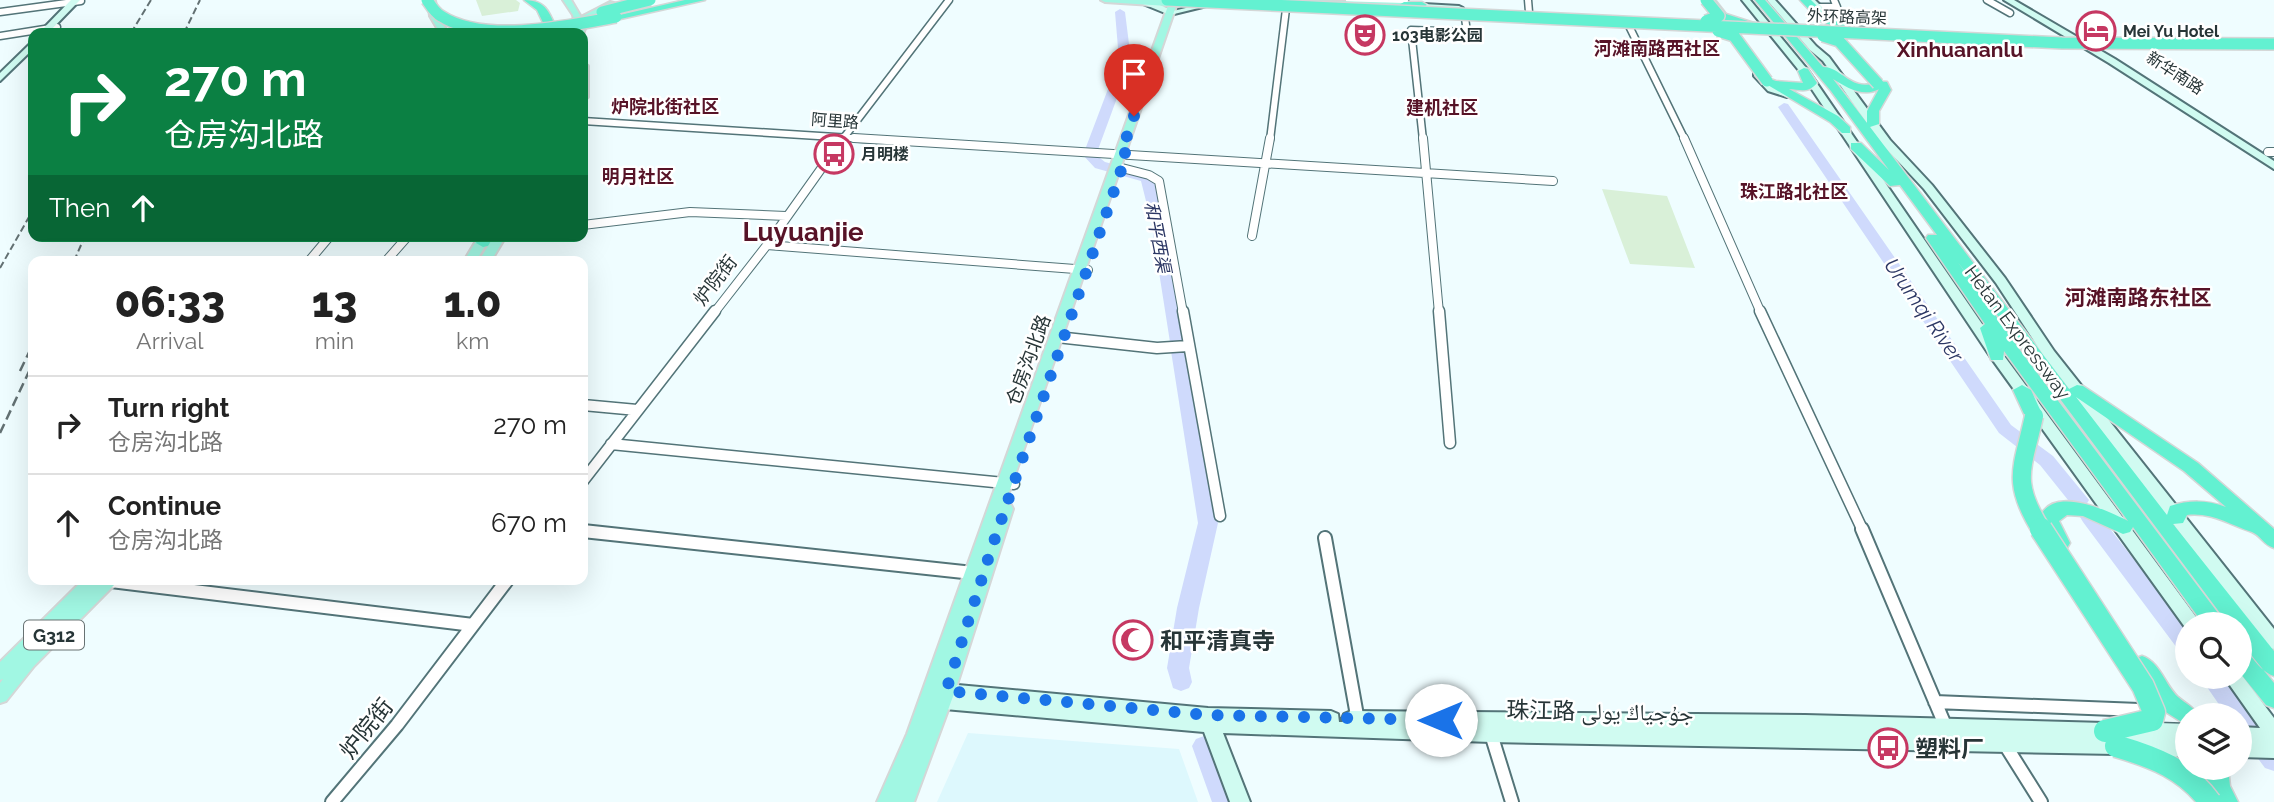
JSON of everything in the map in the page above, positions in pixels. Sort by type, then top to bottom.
[{"type":"highway","points":[[429,0],[430,10],[438,18],[455,24],[486,28]]},
{"type":"highway","points":[[436,0],[436,8],[444,15],[471,24],[504,27],[556,25],[683,0]]},
{"type":"highway","points":[[529,0],[541,8],[551,28]]},
{"type":"highway","points":[[574,28],[596,15],[650,0]]},
{"type":"highway","points":[[556,28],[700,0]]},
{"type":"highway","name":"外环路高架","points":[[1262,0],[2011,38],[2274,43]]},
{"type":"highway","points":[[1708,0],[1719,16],[1711,24]]},
{"type":"highway","points":[[1708,0],[1722,16],[1808,32],[1839,41],[1881,84]]},
{"type":"highway","name":"Hetan Expressway","points":[[1748,0],[1827,89],[1902,185],[2016,357],[2206,612]]},
{"type":"highway","name":"Hetan Expressway","points":[[1760,0],[1808,66],[1985,289],[2274,667]]},
{"type":"highway","points":[[1803,0],[1820,20],[1808,32]]},
{"type":"highway","points":[[1803,0],[1824,19],[1844,27]]},
{"type":"highway","points":[[1176,4],[1202,3]]},
{"type":"highway","points":[[1404,3],[1650,22]]},
{"type":"highway","name":"外环路高架","points":[[1176,4],[1524,15],[2044,42],[2274,43]]},
{"type":"highway","points":[[1389,13],[1749,23]]},
{"type":"highway","points":[[1524,15],[1650,22]]},
{"type":"highway","points":[[1547,16],[1650,22]]},
{"type":"highway","points":[[1711,24],[1768,31],[2044,42]]},
{"type":"highway","points":[[1711,24],[1734,36],[1769,81],[1787,94],[1834,119],[1846,130]]},
{"type":"highway","points":[[1808,32],[1844,27],[2011,38]]},
{"type":"highway","points":[[1768,31],[1740,36],[1769,81],[1781,86],[1806,87],[1811,83],[1808,66]]},
{"type":"highway","points":[[1863,33],[1844,39],[1885,90],[1873,111],[1873,124]]},
{"type":"highway","points":[[1808,66],[1865,90],[1881,84]]},
{"type":"highway","points":[[1886,142],[1902,185]]},
{"type":"highway","points":[[1856,146],[1902,185]]},
{"type":"highway","points":[[1968,287],[1992,336],[1997,356]]},
{"type":"highway","points":[[1985,289],[2049,353]]},
{"type":"highway","points":[[2022,390],[2034,416],[2017,474],[2022,494],[2041,530],[2143,686],[2154,712],[2151,720],[2110,738]]},
{"type":"highway","points":[[2077,390],[2192,467],[2237,505],[2273,545]]},
{"type":"highway","points":[[2123,527],[2101,515],[2078,508],[2062,509],[2050,516],[2049,521],[2053,532],[2157,689],[2175,708]]},
{"type":"highway","points":[[2176,518],[2177,510],[2184,508],[2212,508],[2245,524],[2273,545]]},
{"type":"highway","points":[[2252,672],[2274,699]]},
{"type":"highway","points":[[2110,738],[2184,771],[2210,802]]},
{"type":"highway","points":[[2217,780],[2226,802]]},
{"type":"main road","points":[[429,0],[441,28]]},
{"type":"main road","points":[[567,0],[577,15],[579,28]]},
{"type":"main road","points":[[581,28],[586,16],[592,12],[631,0]]},
{"type":"main road","points":[[1105,0],[1176,4]]},
{"type":"main road","points":[[1308,0],[1404,3]]},
{"type":"main road","points":[[1202,3],[1389,13]]},
{"type":"main road","name":"仓房沟北路","points":[[887,802],[937,696],[1176,4]]},
{"type":"main road","points":[[2074,38],[2090,44],[2274,43]]},
{"type":"main road","points":[[2105,49],[2274,43]]},
{"type":"main road","name":"仓房沟北路","points":[[937,696],[973,573],[1009,484]]},
{"type":"main road","name":"G312","points":[[0,673],[100,585]]},
{"type":"main road","name":"G312","points":[[0,696],[28,661],[101,585]]},
{"type":"main road","points":[[904,802],[937,696]]},
{"type":"street","name":"炉院街","points":[[588,474],[767,245],[949,0]]},
{"type":"street","points":[[1349,0],[1398,2],[1524,15],[1711,24],[1701,0]]},
{"type":"street","points":[[1524,15],[1528,0]]},
{"type":"street","points":[[1748,0],[1768,31],[1808,66],[1856,146],[1997,356],[2184,612]]},
{"type":"street","points":[[1771,0],[1791,22],[1808,32],[1820,35],[2090,44]]},
{"type":"street","points":[[1810,0],[1831,21],[1863,33]]},
{"type":"street","points":[[1818,7],[1836,7],[1834,0]]},
{"type":"street","points":[[1987,0],[2010,13]]},
{"type":"street","points":[[2008,0],[2074,38]]},
{"type":"street","name":"新华南路","points":[[2021,0],[2274,166]]},
{"type":"street","points":[[0,12],[78,1]]},
{"type":"street","points":[[52,28],[78,1]]},
{"type":"street","points":[[1176,4],[1196,6],[1202,3]]},
{"type":"street","points":[[1252,236],[1266,162],[1286,9]]},
{"type":"street","points":[[1360,12],[1763,33],[1768,31]]},
{"type":"street","points":[[1450,443],[1427,172],[1411,30],[1467,32],[1465,18]]},
{"type":"street","points":[[1791,22],[1816,28],[1863,33],[2074,38]]},
{"type":"street","points":[[1629,26],[1678,123],[1745,279],[1847,494],[1945,725]]},
{"type":"street","points":[[1677,28],[1727,36],[1763,82],[1772,89],[1787,94]]},
{"type":"street","points":[[1808,32],[1886,142],[1928,187],[1993,271],[2077,390],[2274,642]]},
{"type":"street","points":[[0,36],[28,33]]},
{"type":"street","name":"新华南路","points":[[2090,44],[2105,49],[2272,153]]},
{"type":"street","points":[[0,78],[28,49]]},
{"type":"street","points":[[0,85],[28,57]]},
{"type":"street","points":[[2187,110],[2203,110]]},
{"type":"street","name":"阿里路","points":[[588,121],[1553,181]]},
{"type":"street","points":[[1119,170],[1149,174],[1159,181],[1220,516]]},
{"type":"street","points":[[588,224],[690,212],[786,216]]},
{"type":"street","points":[[313,256],[325,242]]},
{"type":"street","points":[[390,256],[403,242]]},
{"type":"street","points":[[767,245],[1085,269]]},
{"type":"street","points":[[1061,338],[1157,348],[1188,346]]},
{"type":"street","points":[[588,405],[637,410]]},
{"type":"street","points":[[611,443],[1009,484]]},
{"type":"street","points":[[588,532],[973,573]]},
{"type":"street","points":[[1325,538],[1358,724]]},
{"type":"street","points":[[141,585],[254,601],[473,625]]},
{"type":"street","name":"炉院街","points":[[332,802],[397,725],[503,585]]},
{"type":"street","points":[[2242,689],[2274,734]]},
{"type":"street","name":"珠江路 جۇجياڭ يولى","points":[[937,696],[1209,720],[1358,724],[1945,725],[2110,738],[2175,746]]},
{"type":"street","points":[[1935,702],[2139,710],[2200,802]]},
{"type":"street","points":[[1209,720],[1240,802]]},
{"type":"street","name":"珠江路 جۇجياڭ يولى","points":[[1358,724],[1491,734],[2003,743],[2175,734]]},
{"type":"street","points":[[1491,734],[1512,802]]},
{"type":"street","points":[[2252,735],[2274,734]]},
{"type":"street","points":[[2003,743],[2041,802]]},
{"type":"street","points":[[2252,749],[2274,750]]},
{"type":"shaded area","points":[[968,733],[1179,749],[1198,802],[937,802]]},
{"type":"green space","points":[[476,0],[516,0],[520,3],[518,11],[482,16]]},
{"type":"green space","points":[[1602,189],[1667,196],[1695,268],[1630,264]]},
{"type":"waterway","name":"和平西渠","points":[[1120,12],[1125,60],[1089,155],[1100,165],[1147,179],[1158,221],[1178,342]]},
{"type":"waterway","name":"Urumqi River","points":[[1784,107],[2005,429],[2046,460],[2079,500]]},
{"type":"waterway","name":"和平西渠","points":[[1179,351],[1208,523],[1188,608],[1178,668],[1181,682]]},
{"type":"waterway","name":"Urumqi River","points":[[2090,517],[2175,629]]},
{"type":"waterway","name":"Urumqi River","points":[[2220,689],[2274,761]]},
{"type":"waterway","name":"和平西渠","points":[[1204,746],[1224,802]]},
{"type":"railway","points":[[134,28],[151,0]]},
{"type":"railway","points":[[186,28],[200,0]]},
{"type":"railway","points":[[0,268],[28,219]]},
{"type":"railway","points":[[76,256],[82,242]]},
{"type":"railway","points":[[20,371],[28,354]]},
{"type":"railway","points":[[0,433],[28,374]]},
{"type":"place","name":"Mei Yu Hotel","points":[[2096,31]]},
{"type":"place","name":"103电影公园","points":[[1365,35]]},
{"type":"place","name":"月明楼","points":[[834,154]]},
{"type":"place","name":"和平清真寺","points":[[1133,640]]},
{"type":"place","name":"塑料厂","points":[[1888,748]]},
{"type":"district","name":"河滩南路西社区","points":[[1657,48]]},
{"type":"district","name":"Xinhuananlu","points":[[1960,49]]},
{"type":"district","name":"炉院北街社区","points":[[665,106]]},
{"type":"district","name":"建机社区","points":[[1442,107]]},
{"type":"district","name":"明月社区","points":[[638,176]]},
{"type":"district","name":"珠江路北社区","points":[[1794,191]]},
{"type":"district","name":"Luyuanjie","points":[[803,232]]},
{"type":"district","name":"河滩南路东社区","points":[[2138,297]]},
{"type":"route","points":[[1134,116],[1121,153],[1127,153],[991,550],[946,691],[1208,715],[1441,720]]}]
